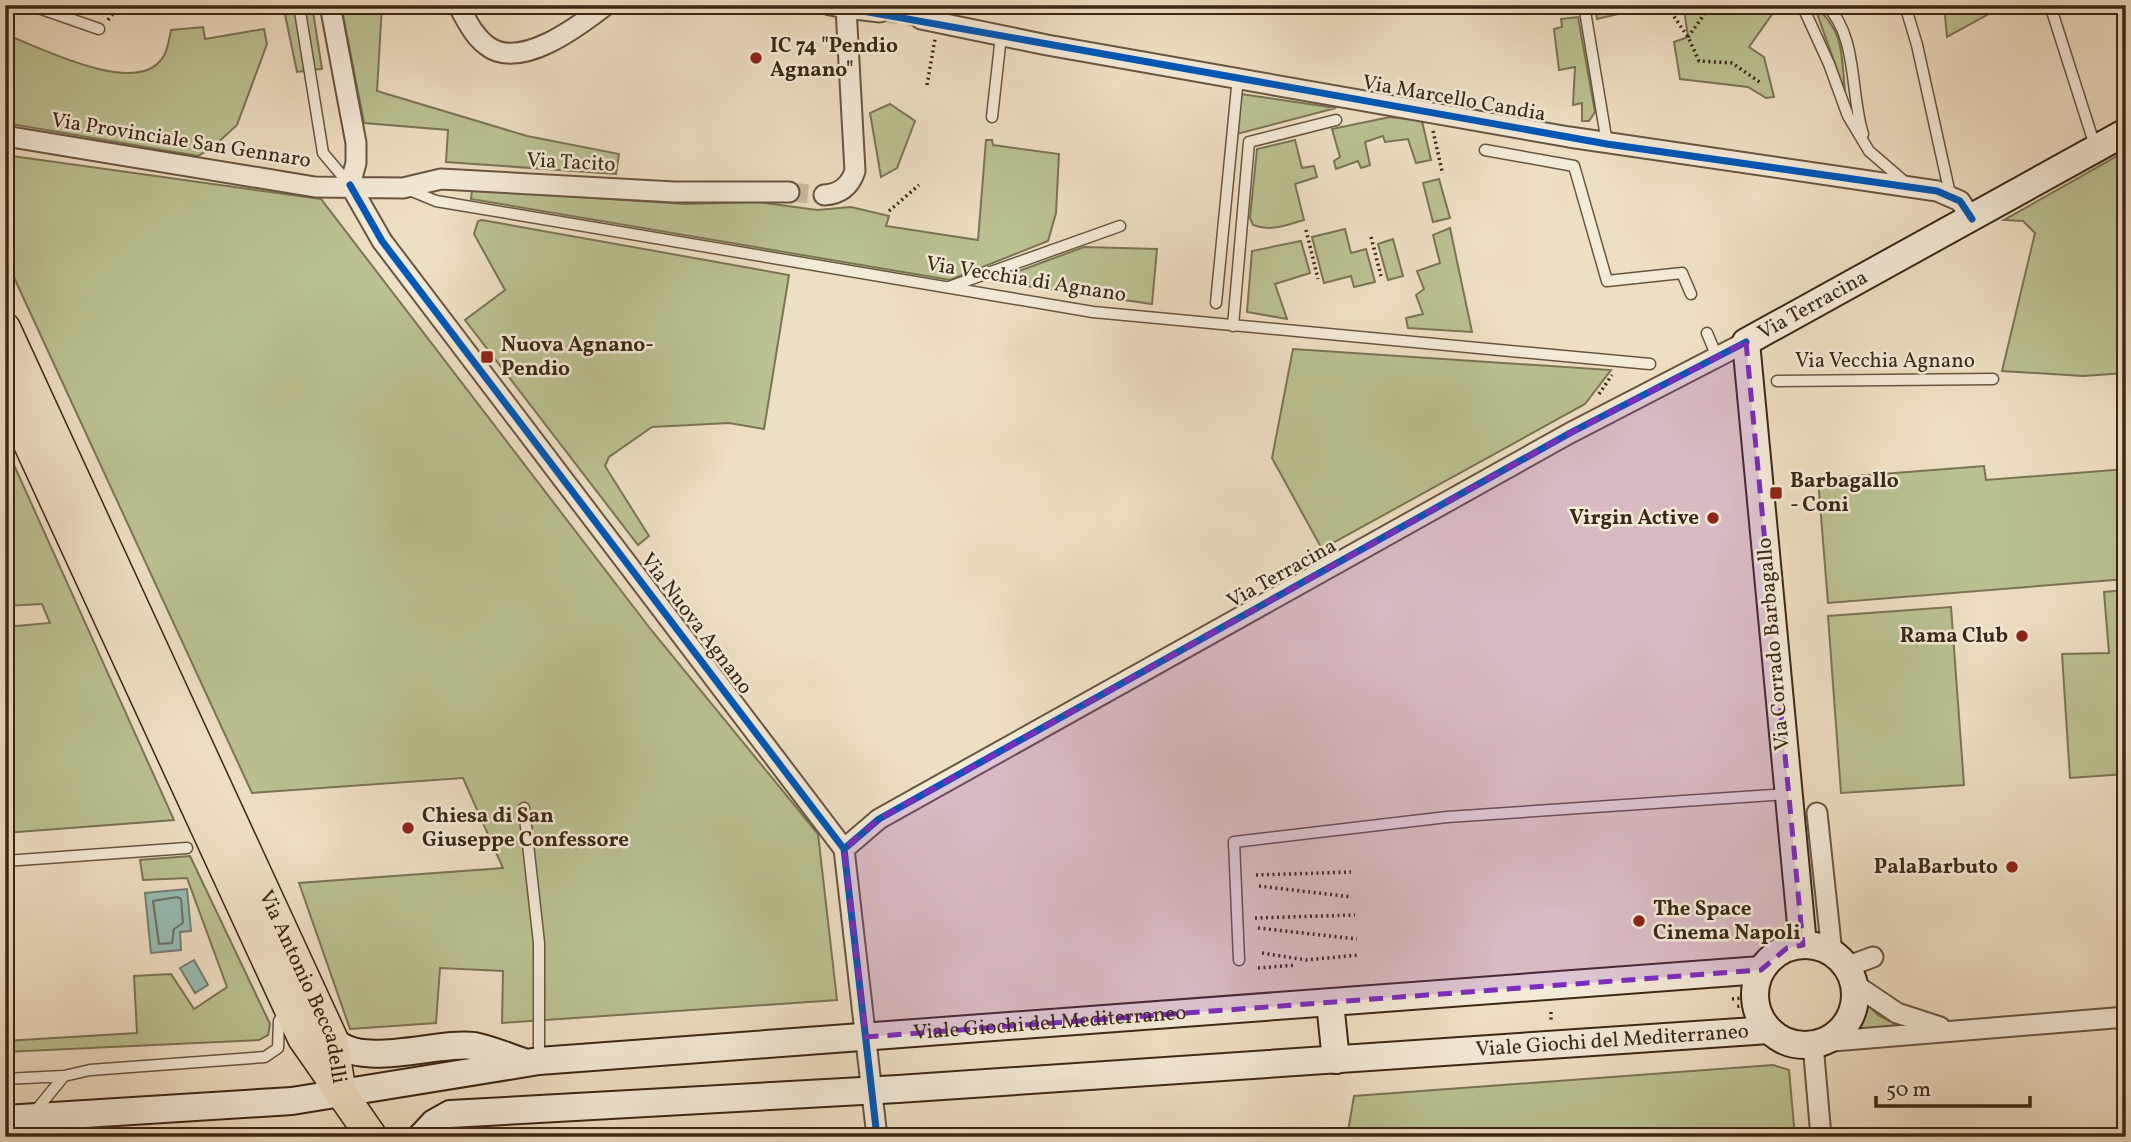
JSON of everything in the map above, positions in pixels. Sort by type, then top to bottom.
[{"type":"main road","name":"Via Terracina","points":[[1746,342],[2126,132]]},
{"type":"main road","name":"Via Antonio Beccadelli","points":[[5,328],[332,1038],[341,1094]]},
{"type":"main road","name":"Via Corrado Barbagallo","points":[[1746,342],[1803,945]]},
{"type":"main road","name":"Via Antonio Beccadelli","points":[[5,392],[288,1007],[309,1050],[341,1094]]},
{"type":"main road","points":[[1803,945],[1844,968],[1854,1003],[1848,1020],[1836,1034],[1817,1043],[1782,1039],[1769,1030],[1759,1017],[1755,1001],[1761,970],[1772,957],[1787,948],[1803,945]]},
{"type":"main road","name":"Viale Giochi del Mediterraneo","points":[[18,1118],[292,1101],[532,1061],[1761,970]]},
{"type":"main road","points":[[1330,1003],[1336,1060]]},
{"type":"main road","name":"Viale Giochi del Mediterraneo","points":[[421,1137],[434,1123],[450,1114],[872,1090],[1769,1030]]},
{"type":"main road","points":[[332,1038],[348,1051],[376,1053],[473,1046],[532,1061]]},
{"type":"main road","points":[[341,1094],[372,1137]]},
{"type":"street","points":[[330,5],[356,143],[356,163],[350,185]]},
{"type":"street","points":[[458,5],[477,37],[488,47],[519,54],[562,35],[606,5]]},
{"type":"street","points":[[824,195],[834,195],[851,183],[855,171],[838,7],[880,12]]},
{"type":"street","name":"Via Marcello Candia","points":[[932,16],[1001,36],[1607,144],[1950,194]]},
{"type":"street","name":"Via Provinciale San Gennaro","points":[[5,136],[315,187],[350,185]]},
{"type":"street","name":"Via Tacito","points":[[350,185],[403,188],[441,179],[674,192],[789,192]]},
{"type":"street","name":"Via Nuova Agnano","points":[[350,185],[382,241],[844,849]]},
{"type":"street","points":[[1950,194],[1960,201],[1972,219]]},
{"type":"street","name":"Via Terracina","points":[[844,849],[859,833],[891,812],[1570,433],[1746,342]]},
{"type":"street","points":[[1816,813],[1844,968],[1897,1013],[1926,1024],[1959,1030]]},
{"type":"street","points":[[844,849],[877,1137]]},
{"type":"street","points":[[1844,968],[1873,957]]},
{"type":"street","points":[[1821,1137],[1817,1043],[2126,1017]]},
{"type":"lane","points":[[30,5],[99,29]]},
{"type":"lane","points":[[299,5],[323,153],[350,185]]},
{"type":"lane","points":[[391,7],[406,5]]},
{"type":"lane","points":[[1584,5],[1607,144]]},
{"type":"lane","points":[[1802,5],[1829,64],[1848,116],[1869,151],[1912,188]]},
{"type":"lane","points":[[1826,5],[1838,16],[1848,51],[1856,112],[1869,151]]},
{"type":"lane","points":[[1905,5],[1917,45]]},
{"type":"lane","points":[[1911,5],[1917,45],[1950,194]]},
{"type":"lane","points":[[2050,5],[2097,149]]},
{"type":"lane","points":[[992,117],[1001,36]]},
{"type":"lane","points":[[1216,303],[1238,77]]},
{"type":"lane","points":[[1233,326],[1249,142],[1336,120]]},
{"type":"lane","points":[[1485,150],[1574,166],[1607,281],[1682,273],[1691,294]]},
{"type":"lane","name":"Via Vecchia di Agnano","points":[[403,188],[436,201],[1093,312],[1650,364]]},
{"type":"lane","points":[[948,288],[1120,226]]},
{"type":"lane","points":[[1707,332],[1717,357]]},
{"type":"lane","name":"Via Vecchia Agnano","points":[[1777,381],[1993,379]]},
{"type":"lane","points":[[1240,960],[1234,842],[1447,817],[1788,794]]},
{"type":"lane","points":[[524,808],[539,943],[532,1061]]},
{"type":"lane","points":[[5,861],[187,848]]},
{"type":"lane","points":[[5,1079],[265,1057],[278,1048],[279,1021],[288,1007]]},
{"type":"lane","points":[[18,1118],[64,1076]]},
{"type":"path","points":[[1688,37],[1711,5]]},
{"type":"path","points":[[1671,12],[1688,37],[1699,61],[1732,63],[1761,83]]},
{"type":"path","points":[[927,85],[932,16]]},
{"type":"path","points":[[1429,112],[1441,171]]},
{"type":"path","points":[[889,211],[919,185]]},
{"type":"path","points":[[1306,230],[1318,279]]},
{"type":"path","points":[[1371,237],[1381,276]]},
{"type":"path","points":[[1598,396],[1621,361]]},
{"type":"path","points":[[1256,875],[1351,872]]},
{"type":"path","points":[[1259,886],[1352,897]]},
{"type":"path","points":[[1255,918],[1355,915]]},
{"type":"path","points":[[1258,928],[1357,939]]},
{"type":"path","points":[[1262,953],[1306,960],[1358,955]]},
{"type":"path","points":[[1258,968],[1296,965]]},
{"type":"path","points":[[1732,999],[1743,998],[1743,1005],[1737,1007]]},
{"type":"path","points":[[1551,1012],[1551,1020]]},
{"type":"highlighted area","points":[[1746,342],[1803,945],[1787,948],[1761,970],[866,1037],[844,849],[879,819],[1570,433]]},
{"type":"green space","points":[[283,5],[312,5],[322,69],[297,72]]},
{"type":"green space","points":[[341,5],[382,5],[377,91],[527,136],[619,154],[616,174],[446,162],[448,130],[364,123]]},
{"type":"green space","points":[[1595,5],[1656,5],[1597,19]]},
{"type":"green space","points":[[1678,5],[1770,5],[1773,13],[1749,47],[1764,57],[1774,97],[1766,98],[1748,87],[1680,79],[1674,42],[1688,37],[1684,9]]},
{"type":"green space","points":[[1814,5],[1831,24],[1840,44],[1845,92]]},
{"type":"green space","points":[[1944,5],[2005,5],[1947,37]]},
{"type":"green space","points":[[1578,17],[1595,112],[1589,121],[1582,121],[1582,103],[1573,105],[1575,67],[1559,70],[1554,29],[1562,27],[1561,19]]},
{"type":"green space","points":[[203,27],[205,39],[264,29],[267,44],[237,125],[213,147],[198,156],[5,123],[5,34],[84,65],[129,73],[147,70],[160,61],[166,51],[171,30]]},
{"type":"green space","points":[[1241,94],[1336,108],[1237,134]]},
{"type":"green space","points":[[890,104],[915,121],[897,168],[881,177],[870,113]]},
{"type":"green space","points":[[1390,117],[1422,121],[1431,160],[1416,163],[1408,139],[1385,142],[1383,136],[1365,142],[1370,165],[1361,168],[1358,161],[1336,169],[1334,161],[1340,157],[1332,129]]},
{"type":"green space","points":[[986,140],[992,140],[993,145],[1059,154],[1056,213],[1048,241],[950,280],[471,199],[472,190],[685,204],[758,202],[817,210],[851,207],[889,216],[886,226],[978,240]]},
{"type":"green space","points":[[1295,140],[1302,168],[1314,166],[1317,177],[1295,184],[1304,220],[1272,228],[1253,225],[1250,218],[1257,149]]},
{"type":"green space","points":[[2126,151],[2126,373],[2083,376],[2002,371],[2035,233],[2023,221],[2004,220]]},
{"type":"green space","points":[[5,155],[321,199],[652,631],[818,834],[837,1000],[502,1023],[503,971],[440,968],[436,1023],[350,1029],[299,883],[503,868],[463,778],[252,793],[5,258]]},
{"type":"green space","points":[[1439,179],[1450,218],[1433,222],[1423,183]]},
{"type":"green space","points":[[478,221],[789,275],[764,429],[729,423],[652,427],[609,457],[605,466],[649,536],[638,545],[465,320],[505,290],[474,234]]},
{"type":"green space","points":[[1450,228],[1472,332],[1408,328],[1406,318],[1423,314],[1416,295],[1424,289],[1417,271],[1440,263],[1433,235]]},
{"type":"green space","points":[[1345,229],[1351,253],[1366,249],[1375,282],[1354,287],[1351,276],[1324,283],[1312,237]]},
{"type":"green space","points":[[1393,239],[1403,276],[1388,280],[1378,244]]},
{"type":"green space","points":[[1301,241],[1310,273],[1275,284],[1287,319],[1247,312],[1252,251]]},
{"type":"green space","points":[[1084,247],[1157,249],[1152,304],[992,281]]},
{"type":"green space","points":[[1293,349],[1611,370],[1585,404],[1322,549],[1272,458]]},
{"type":"green space","points":[[5,445],[174,820],[5,833],[5,627],[50,623],[42,604],[5,606]]},
{"type":"green space","points":[[1984,466],[1986,480],[2126,469],[2126,579],[1828,603],[1818,479]]},
{"type":"green space","points":[[2126,590],[2126,774],[2070,778],[2062,654],[2109,653],[2104,592]]},
{"type":"green space","points":[[1951,607],[1964,785],[1841,793],[1828,616]]},
{"type":"green space","points":[[190,856],[270,1024],[268,1035],[259,1040],[5,1052],[5,1041],[137,1033],[134,976],[171,974],[194,1009],[227,987],[187,878],[143,880],[140,860]]},
{"type":"green space","points":[[1868,1005],[1879,1016],[1909,1030],[1854,1035]]},
{"type":"green space","points":[[1773,1065],[1789,1070],[1795,1137],[1347,1137],[1354,1096]]},
{"type":"water","points":[[187,889],[191,931],[180,932],[181,950],[151,953],[145,893]]},
{"type":"water","points":[[194,960],[208,985],[195,993],[180,968]]},
{"type":"tunnel","points":[[880,12],[921,19]]},
{"type":"tunnel","points":[[789,192],[824,195]]},
{"type":"cycle path","points":[[846,8],[1607,144],[1937,191],[1960,201],[1972,219]]},
{"type":"cycle path","points":[[350,185],[382,241],[844,849],[877,1137]]},
{"type":"cycle path","points":[[844,849],[879,819],[1570,433],[1746,342]]},
{"type":"place","name":"IC 74 \"Pendio Agnano\"","points":[[756,58]]},
{"type":"place","name":"Nuova Agnano- Pendio","points":[[487,357]]},
{"type":"place","name":"Barbagallo - Coni","points":[[1776,493]]},
{"type":"place","name":"Virgin Active","points":[[1713,518]]},
{"type":"place","name":"Rama Club","points":[[2022,636]]},
{"type":"place","name":"Chiesa di San Giuseppe Confessore","points":[[408,828]]},
{"type":"place","name":"PalaBarbuto","points":[[2012,867]]},
{"type":"place","name":"The Space Cinema Napoli","points":[[1639,921]]}]
